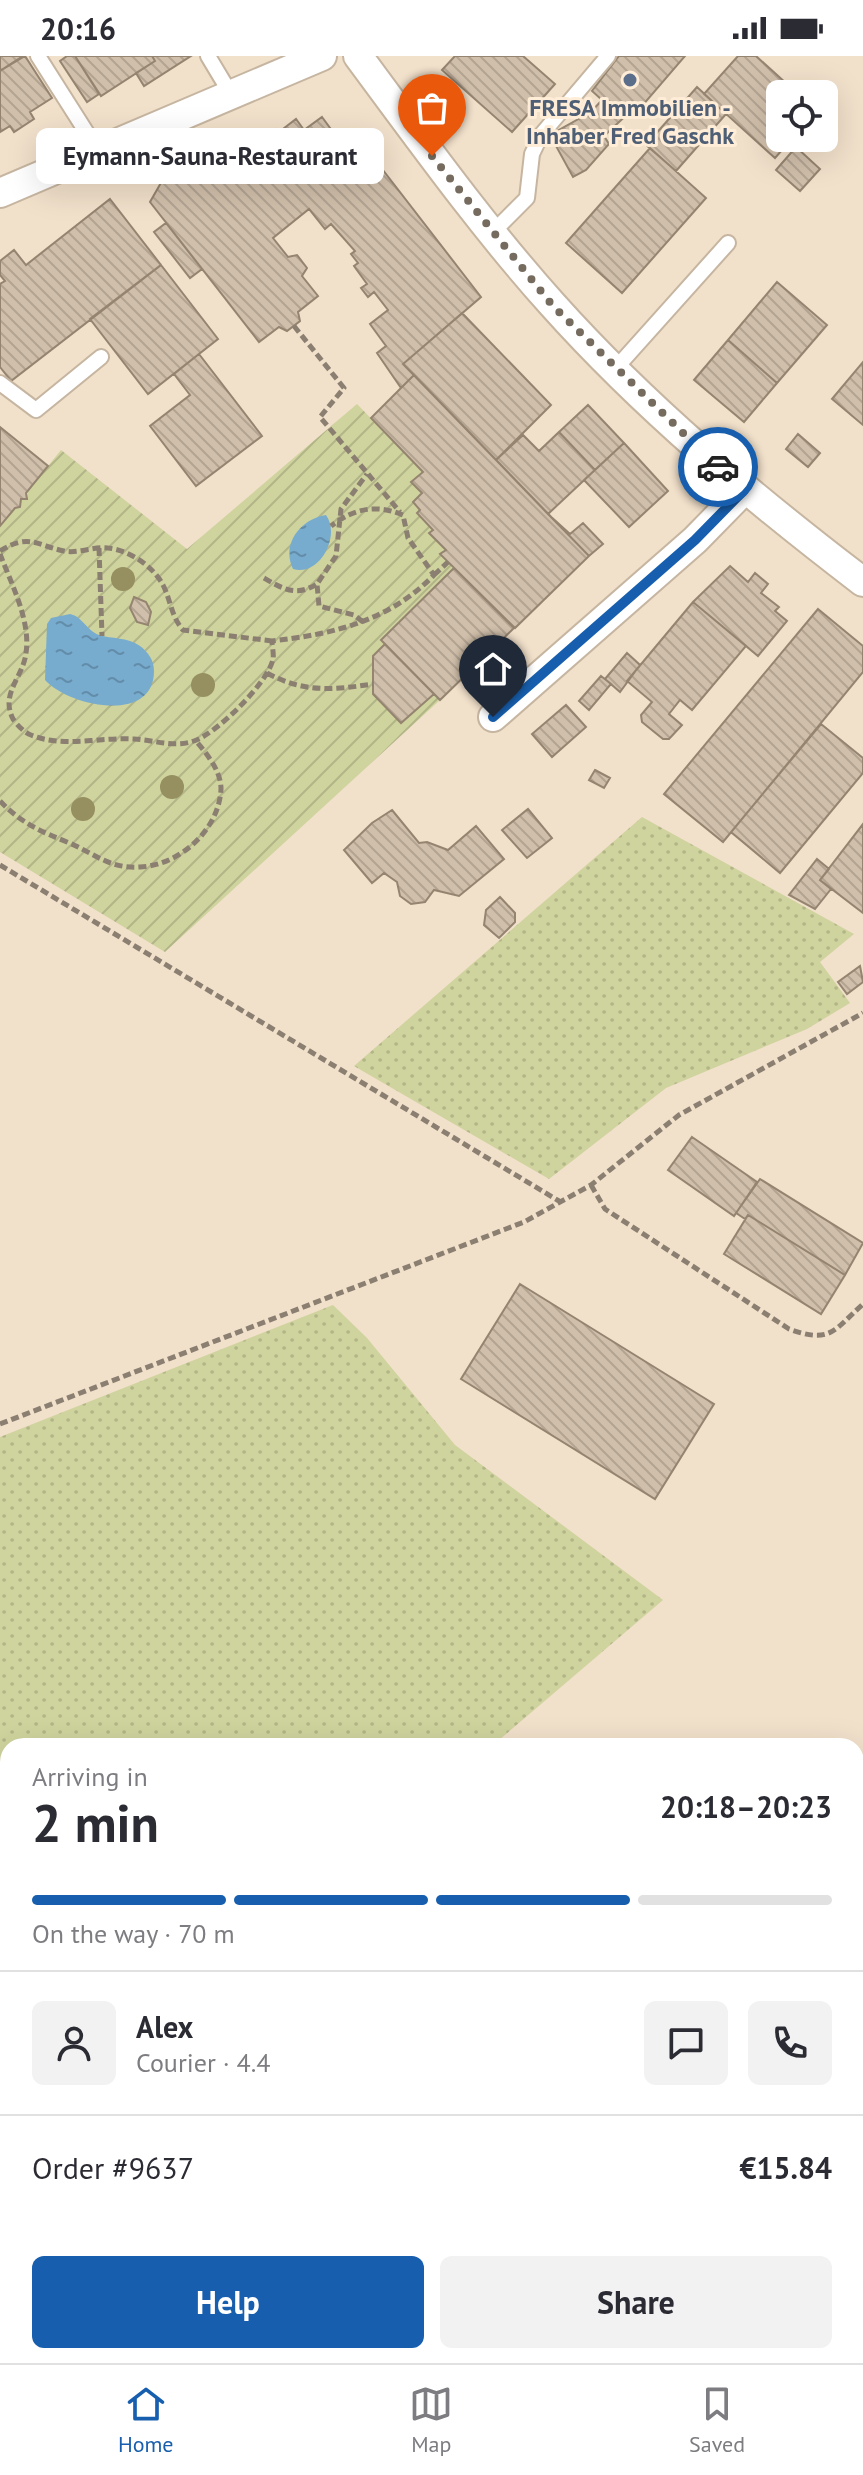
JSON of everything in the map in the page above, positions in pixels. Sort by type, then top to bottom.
[{"type":"street","points":[[0,193],[322,56]]},
{"type":"street","points":[[358,56],[492,233],[553,306],[744,490],[863,582]]},
{"type":"street","points":[[493,717],[695,540],[744,490]]},
{"type":"lane","points":[[38,56],[99,152]]},
{"type":"lane","points":[[208,56],[232,96]]},
{"type":"lane","points":[[492,233],[527,198],[532,154],[541,135],[608,56]]},
{"type":"lane","points":[[616,368],[728,243]]},
{"type":"lane","points":[[0,383],[36,410],[101,357]]},
{"type":"path","points":[[294,326],[344,388],[320,417],[403,515],[408,538],[434,575]]},
{"type":"path","points":[[264,578],[291,592],[307,590],[317,584],[336,556],[340,520],[347,497],[367,474]]},
{"type":"path","points":[[331,526],[351,512],[385,507],[403,515]]},
{"type":"path","points":[[272,641],[273,660],[267,673],[223,722],[196,741],[175,745],[133,739],[62,741],[29,735],[14,722],[6,707],[8,689],[20,672],[27,652],[24,625],[0,552],[13,543],[35,540],[67,552],[99,548],[128,553],[149,568],[163,585],[175,620],[183,630],[272,641],[364,622],[413,597],[448,562]]},
{"type":"path","points":[[99,548],[102,636]]},
{"type":"path","points":[[317,584],[319,606],[354,615],[364,622]]},
{"type":"path","points":[[267,673],[313,690],[336,691],[373,684]]},
{"type":"path","points":[[0,801],[27,826],[111,865],[161,865],[182,854],[203,835],[216,812],[221,787],[215,767],[196,741]]},
{"type":"path","points":[[0,865],[560,1201]]},
{"type":"path","points":[[0,1424],[524,1222],[591,1185],[679,1115],[863,1013]]},
{"type":"path","points":[[591,1185],[605,1209],[789,1329],[814,1337],[830,1334],[863,1304]]},
{"type":"green space","points":[[357,404],[423,472],[412,482],[422,493],[413,502],[420,510],[418,514],[433,530],[430,533],[446,550],[441,554],[454,568],[381,640],[440,700],[165,952],[0,852],[0,526],[15,508],[20,507],[21,499],[27,499],[28,491],[61,450],[187,549]]},
{"type":"green space","points":[[642,817],[854,934],[820,962],[850,1003],[807,1029],[666,1088],[549,1179],[354,1066]]},
{"type":"green space","points":[[333,1305],[367,1338],[455,1445],[663,1600],[501,1738],[0,1738],[0,1437]]},
{"type":"water","points":[[326,515],[331,533],[325,552],[312,567],[293,569],[289,551],[295,534],[308,522]]},
{"type":"water","points":[[70,614],[95,633],[130,641],[148,654],[154,671],[150,688],[140,699],[108,706],[90,703],[56,689],[45,680],[47,624],[51,618]]},
{"type":"building","points":[[0,56],[23,56],[0,71]]},
{"type":"building","points":[[25,56],[52,98],[30,112],[34,119],[14,132],[10,126],[0,132],[0,71]]},
{"type":"building","points":[[67,56],[75,56],[99,94],[87,102],[60,61]]},
{"type":"building","points":[[75,56],[152,56],[155,61],[101,96]]},
{"type":"building","points":[[152,56],[191,56],[144,86],[136,73],[155,61]]},
{"type":"building","points":[[455,56],[523,56],[555,84],[512,132],[442,70]]},
{"type":"building","points":[[619,56],[685,56],[636,113],[633,109],[604,136],[609,144],[586,170],[573,177],[550,135],[591,112],[602,100],[592,91]]},
{"type":"building","points":[[738,56],[756,56],[783,80],[766,80],[766,150],[704,94]]},
{"type":"building","points":[[697,87],[726,114],[676,171],[646,145]]},
{"type":"building","points":[[322,117],[336,136],[343,131],[363,156],[369,152],[481,297],[403,364],[414,375],[401,388],[377,353],[386,346],[370,324],[388,310],[374,292],[368,297],[361,288],[367,284],[354,266],[358,263],[351,254],[355,251],[331,224],[325,229],[309,209],[273,238],[288,257],[297,255],[307,268],[302,276],[318,296],[298,312],[300,321],[287,331],[279,327],[259,342],[150,202],[170,167],[187,159],[195,163],[211,157],[215,162],[236,146],[242,154],[276,129],[279,132],[296,119],[304,130]]},
{"type":"building","points":[[650,148],[706,198],[622,293],[566,243]]},
{"type":"building","points":[[792,152],[801,152],[820,169],[800,191],[776,170]]},
{"type":"building","points":[[110,199],[161,265],[11,381],[0,367],[0,284],[5,281],[0,275],[0,261],[14,250],[26,265]]},
{"type":"building","points":[[166,223],[202,269],[190,278],[154,232]]},
{"type":"building","points":[[161,265],[218,339],[148,394],[90,319]]},
{"type":"building","points":[[777,282],[827,325],[777,383],[728,340]]},
{"type":"building","points":[[462,313],[551,405],[496,460],[403,364]]},
{"type":"building","points":[[728,340],[777,383],[744,422],[694,380]]},
{"type":"building","points":[[199,354],[262,436],[196,486],[150,426],[190,395],[174,374]]},
{"type":"building","points":[[863,362],[863,425],[832,399]]},
{"type":"building","points":[[414,375],[589,556],[515,628],[440,554],[446,550],[429,533],[433,530],[417,513],[420,510],[413,502],[422,493],[411,482],[423,472],[371,418]]},
{"type":"building","points":[[588,405],[624,443],[595,470],[559,432]]},
{"type":"building","points":[[0,427],[48,466],[26,493],[27,499],[21,499],[20,507],[15,508],[0,526]]},
{"type":"building","points":[[559,432],[595,470],[548,514],[496,460],[523,435],[539,451]]},
{"type":"building","points":[[798,434],[820,453],[808,467],[786,449]]},
{"type":"building","points":[[624,443],[668,491],[629,527],[584,480]]},
{"type":"building","points":[[548,514],[570,534],[583,523],[603,544],[589,556]]},
{"type":"building","points":[[730,566],[748,582],[755,573],[768,584],[761,593],[779,607],[775,611],[787,621],[758,656],[693,602]]},
{"type":"building","points":[[454,568],[514,628],[440,700],[381,640]]},
{"type":"building","points":[[134,597],[146,602],[151,612],[148,625],[137,622],[130,608]]},
{"type":"building","points":[[693,602],[746,646],[692,710],[680,700],[669,714],[682,725],[669,739],[663,739],[642,722],[641,715],[652,702],[627,681]]},
{"type":"building","points":[[818,609],[863,646],[863,672],[723,842],[664,794]]},
{"type":"building","points":[[385,644],[434,694],[401,723],[373,694],[373,656]]},
{"type":"building","points":[[627,653],[640,665],[620,692],[605,679]]},
{"type":"building","points":[[601,676],[611,684],[589,710],[579,701]]},
{"type":"building","points":[[566,705],[586,727],[552,757],[532,734]]},
{"type":"building","points":[[821,724],[863,758],[863,773],[780,873],[731,832]]},
{"type":"building","points":[[595,770],[610,778],[604,788],[589,780]]},
{"type":"building","points":[[528,809],[552,838],[527,858],[502,830]]},
{"type":"building","points":[[392,810],[419,843],[427,842],[448,850],[476,826],[504,859],[459,896],[434,890],[425,902],[411,904],[400,896],[397,882],[384,873],[372,883],[344,850],[372,823]]},
{"type":"building","points":[[863,824],[863,913],[820,880]]},
{"type":"building","points":[[817,859],[829,869],[820,880],[831,889],[815,909],[789,895]]},
{"type":"building","points":[[500,897],[515,913],[515,922],[499,938],[484,925],[486,910]]},
{"type":"building","points":[[860,966],[863,982],[847,994],[838,982]]},
{"type":"building","points":[[692,1137],[757,1182],[734,1216],[668,1170]]},
{"type":"building","points":[[760,1179],[863,1243],[845,1275],[748,1215],[745,1219],[736,1213]]},
{"type":"building","points":[[748,1215],[845,1275],[821,1314],[724,1254]]},
{"type":"building","points":[[520,1284],[714,1404],[655,1499],[461,1379]]},
{"type":"way so far","points":[[432,156],[553,306],[718,467]]},
{"type":"place","name":"FRESA Immobilien - Inhaber Fred Gaschk","points":[[630,80]]},
{"type":"place","name":"Eymann-Sauna-Restaurant","points":[[432,156]]},
{"type":"route","points":[[493,717],[695,540],[744,490],[718,467]]}]
